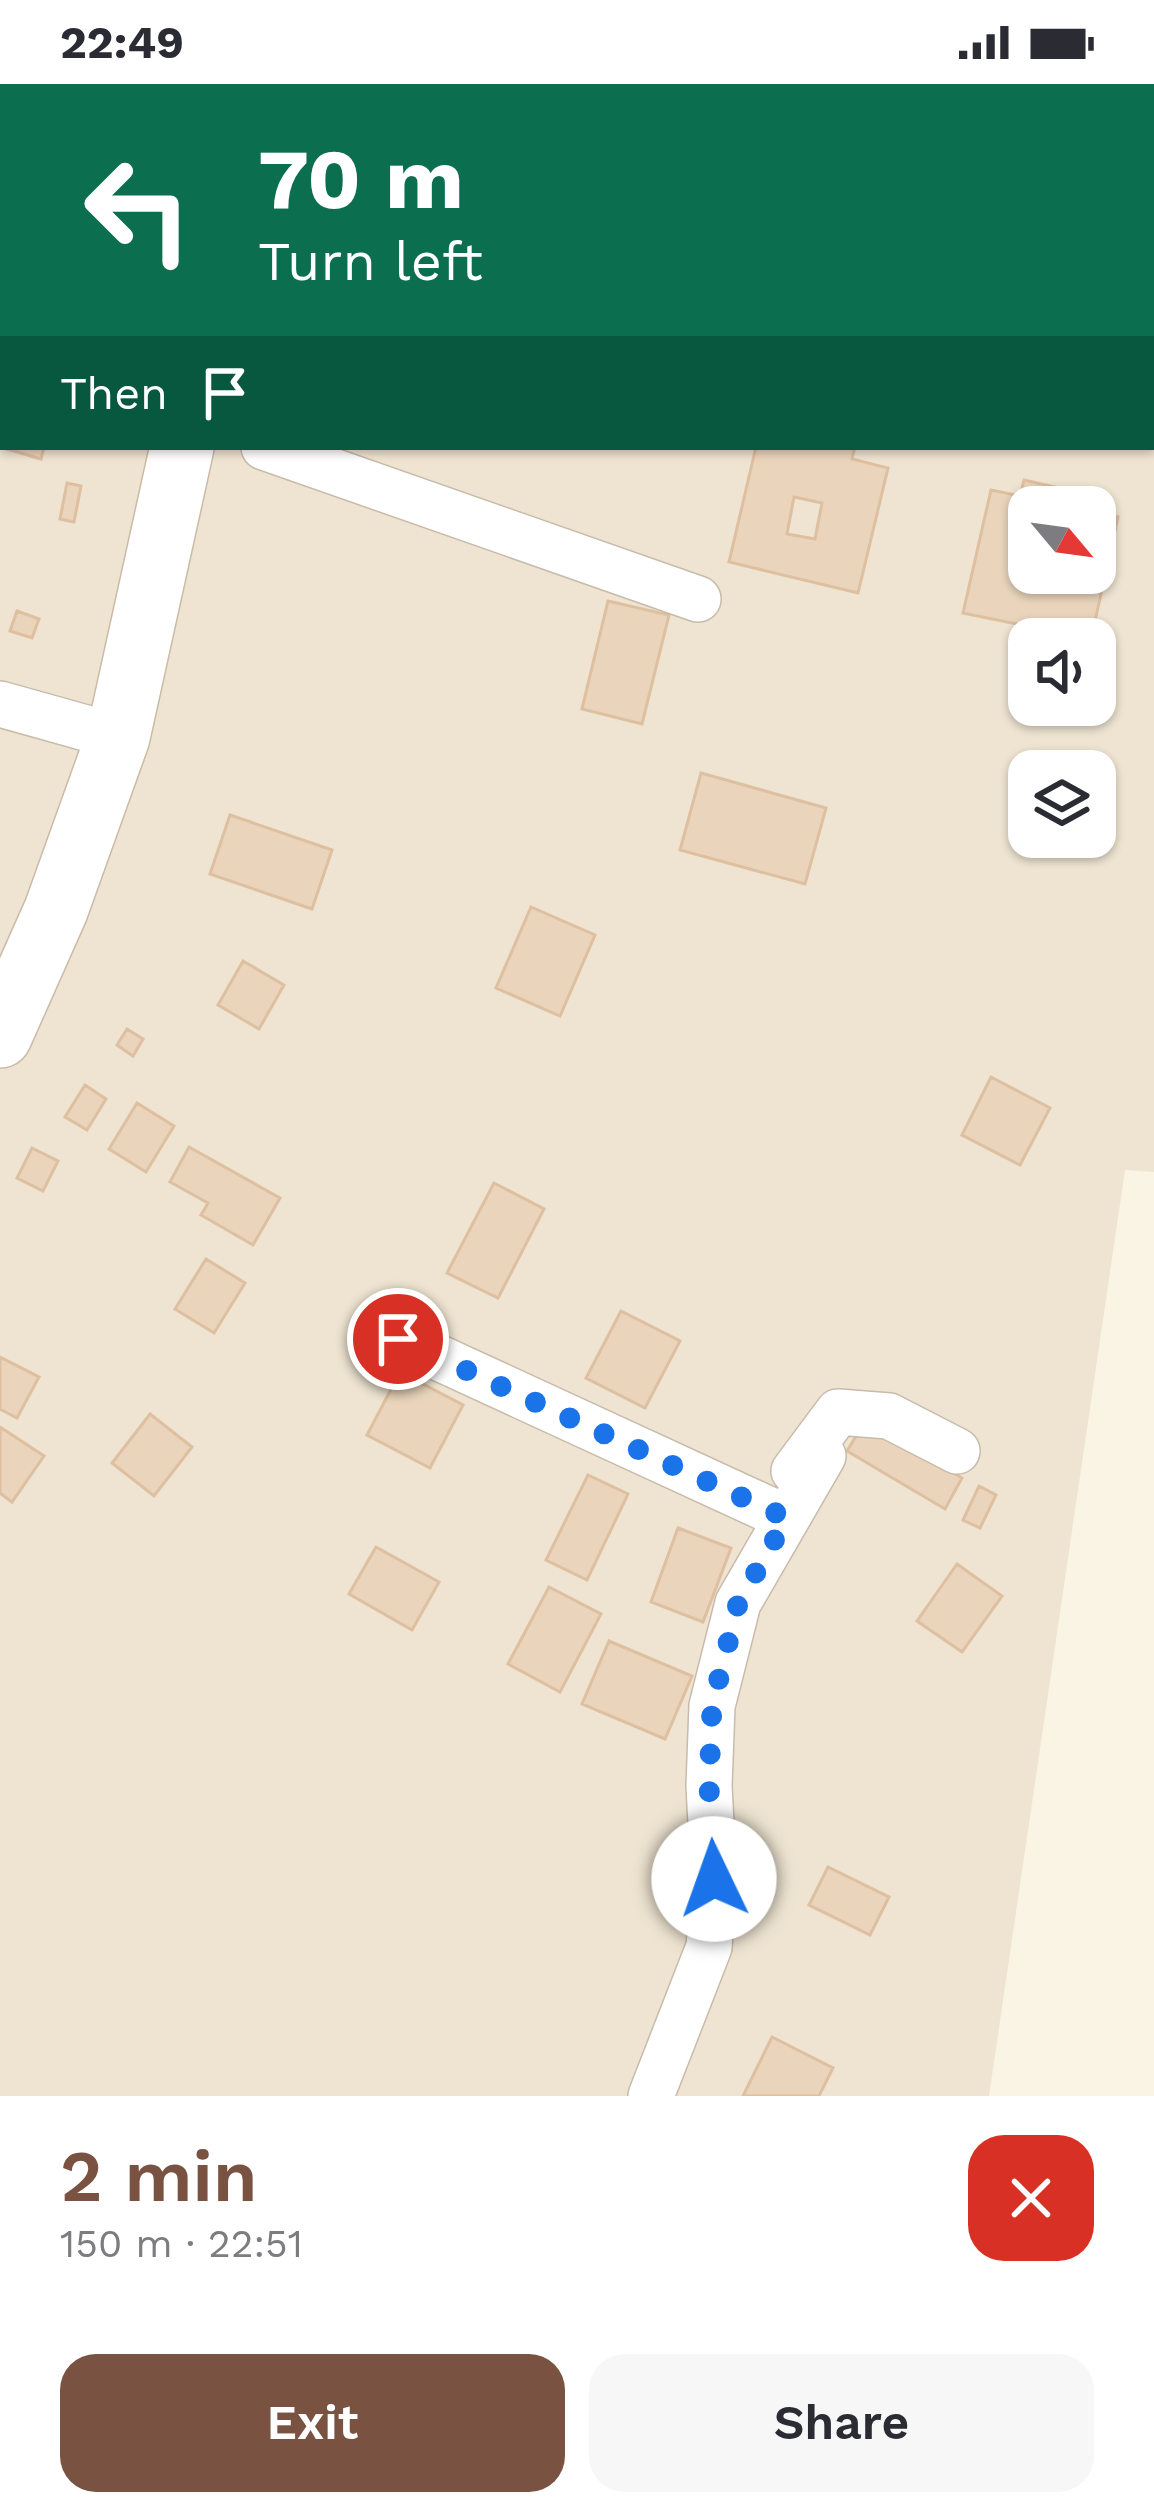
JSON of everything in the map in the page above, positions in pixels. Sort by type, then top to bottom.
[{"type":"main road","points":[[0,1036],[56,910],[118,737],[181,450]]},
{"type":"street","points":[[273,450],[698,599]]},
{"type":"street","points":[[0,704],[118,737]]},
{"type":"street","points":[[398,1339],[777,1513]]},
{"type":"street","points":[[651,2096],[709,1947],[714,1879],[709,1786],[712,1706],[738,1604],[777,1513],[838,1412],[889,1416],[957,1451]]},
{"type":"street","points":[[777,1513],[823,1456]]},
{"type":"shaded area","points":[[0,450],[1154,450],[1154,1172],[1125,1170],[989,2096],[0,2096]]},
{"type":"building","points":[[10,450],[43,450],[41,459]]},
{"type":"building","points":[[755,450],[854,450],[852,459],[888,468],[858,593],[729,562]],"holes":[[[794,497],[822,503],[815,539],[787,534]]]},
{"type":"building","points":[[67,483],[81,486],[74,522],[60,519]]},
{"type":"building","points":[[991,490],[1008,494],[1008,594],[1101,594],[1096,618],[1008,618],[1008,622],[963,613]]},
{"type":"building","points":[[608,601],[669,615],[642,724],[582,709]]},
{"type":"building","points":[[17,611],[39,619],[32,638],[10,631]]},
{"type":"building","points":[[701,773],[826,808],[805,884],[680,850]]},
{"type":"building","points":[[230,815],[332,850],[312,909],[210,874]]},
{"type":"building","points":[[531,907],[595,935],[560,1016],[496,988]]},
{"type":"building","points":[[243,961],[284,985],[259,1029],[218,1005]]},
{"type":"building","points":[[127,1029],[143,1039],[133,1056],[117,1045]]},
{"type":"building","points":[[991,1077],[1050,1108],[1020,1165],[962,1135]]},
{"type":"building","points":[[85,1085],[106,1099],[87,1130],[65,1117]]},
{"type":"building","points":[[137,1103],[174,1126],[146,1172],[109,1149]]},
{"type":"building","points":[[189,1147],[280,1198],[253,1245],[201,1215],[208,1203],[170,1182]]},
{"type":"building","points":[[32,1148],[58,1161],[43,1191],[17,1178]]},
{"type":"building","points":[[494,1183],[544,1209],[498,1298],[447,1273]]},
{"type":"building","points":[[206,1259],[245,1283],[214,1333],[175,1309]]},
{"type":"building","points":[[621,1311],[680,1341],[645,1408],[586,1378]]},
{"type":"building","points":[[0,1357],[39,1377],[17,1418],[0,1409]]},
{"type":"building","points":[[400,1372],[463,1405],[430,1468],[367,1435]]},
{"type":"building","points":[[150,1414],[192,1447],[154,1496],[112,1463]]},
{"type":"building","points":[[866,1420],[962,1478],[945,1509],[847,1451]]},
{"type":"building","points":[[0,1427],[44,1456],[12,1502],[0,1493]]},
{"type":"building","points":[[588,1475],[628,1494],[587,1580],[546,1560]]},
{"type":"building","points":[[979,1486],[996,1495],[980,1528],[963,1520]]},
{"type":"building","points":[[678,1528],[731,1548],[703,1622],[651,1602]]},
{"type":"building","points":[[376,1547],[439,1582],[412,1630],[349,1594]]},
{"type":"building","points":[[957,1564],[1002,1596],[962,1652],[917,1621]]},
{"type":"building","points":[[549,1587],[601,1614],[560,1692],[508,1664]]},
{"type":"building","points":[[609,1641],[692,1676],[665,1739],[582,1704]]},
{"type":"building","points":[[828,1867],[889,1897],[870,1935],[809,1905]]},
{"type":"building","points":[[772,2037],[833,2068],[819,2096],[743,2096]]},
{"type":"route","points":[[398,1339],[674,1462],[787,1518],[738,1604],[712,1706],[709,1786],[714,1879]]}]
